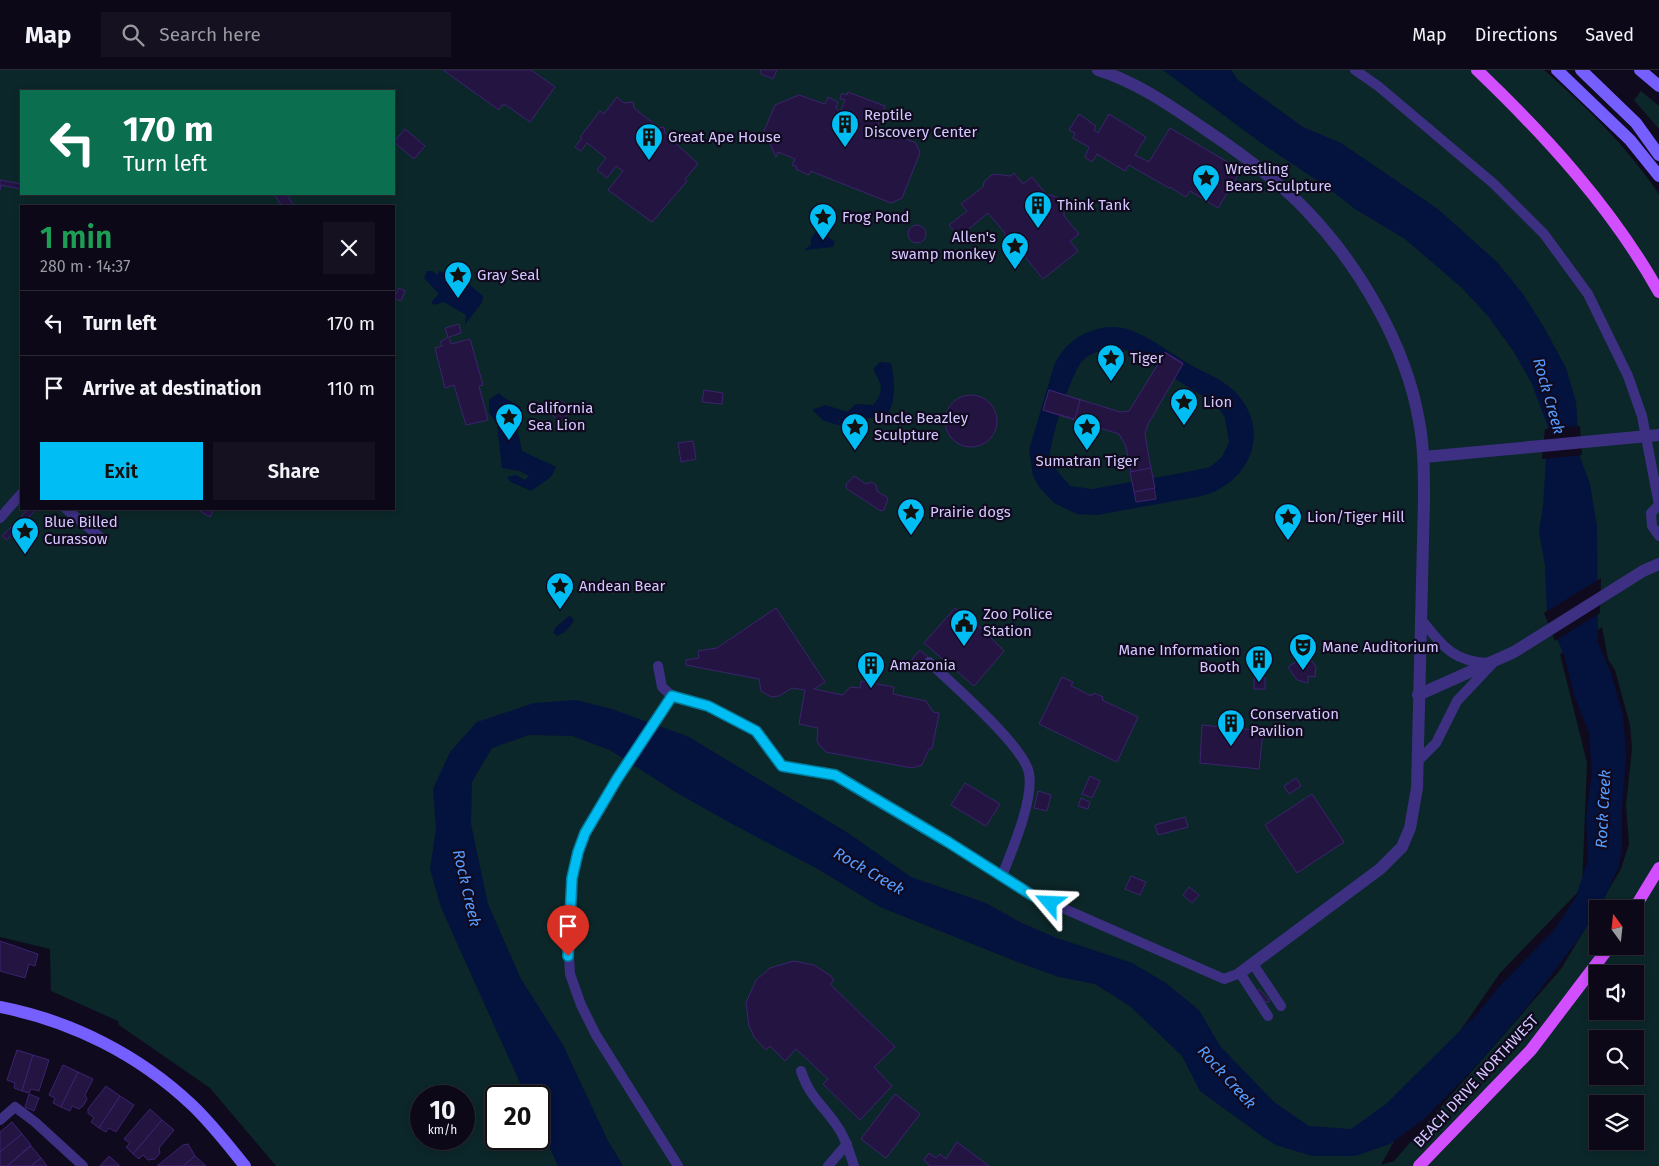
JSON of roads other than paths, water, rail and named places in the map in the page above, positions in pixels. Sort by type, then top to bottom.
[{"type":"main road","points":[[1477,70],[1546,140],[1582,182],[1626,239],[1659,292]]},
{"type":"main road","points":[[1639,900],[1659,868]]},
{"type":"main road","name":"BEACH DRIVE NORTHWEST","points":[[1419,1166],[1531,1050],[1603,955]]},
{"type":"street","points":[[1098,70],[1140,88],[1169,104],[1246,157],[1307,211],[1342,254],[1386,324],[1411,388],[1419,419],[1424,457],[1418,761],[1415,808],[1410,828],[1402,846],[1380,868],[1240,973]]},
{"type":"street","points":[[1557,70],[1630,140],[1659,176]]},
{"type":"street","points":[[1581,70],[1636,122],[1659,155]]},
{"type":"street","points":[[1640,70],[1659,86]]},
{"type":"street","points":[[1424,457],[1659,435]]},
{"type":"street","points":[[1418,695],[1514,652],[1643,571],[1659,564]]},
{"type":"street","points":[[0,1008],[37,1016],[73,1029],[135,1061],[164,1081],[193,1106],[245,1166]]},
{"type":"lane","points":[[1355,70],[1378,86],[1494,184],[1544,234],[1588,294],[1628,376],[1642,416],[1659,505],[1651,514],[1652,526],[1659,536]]},
{"type":"lane","points":[[0,518],[20,495]]},
{"type":"lane","points":[[67,510],[100,537]]},
{"type":"lane","points":[[1420,618],[1452,654],[1474,662],[1492,663]]},
{"type":"lane","points":[[929,662],[987,716],[1028,768],[1029,788],[1016,839],[1002,876]]},
{"type":"lane","points":[[1418,761],[1436,742],[1457,701],[1492,663]]},
{"type":"lane","points":[[658,666],[662,687],[669,700]]},
{"type":"lane","points":[[669,700],[708,706],[756,731],[782,766],[835,775],[1033,896],[1224,979],[1240,973],[1268,1016]]},
{"type":"lane","points":[[669,700],[617,779],[585,833],[578,852],[569,903],[568,947],[570,974],[581,1005],[596,1035],[678,1166]]},
{"type":"lane","points":[[1253,964],[1281,1006]]},
{"type":"lane","points":[[801,1071],[808,1090],[836,1124],[847,1144],[854,1166]]},
{"type":"lane","points":[[0,1120],[15,1107],[36,1122],[83,1166]]},
{"type":"lane","points":[[828,1166],[847,1144]]},
{"type":"water","name":"Rock Creek","points":[[1163,70],[1231,70],[1238,80],[1303,127],[1341,143],[1438,209],[1497,262],[1523,294],[1566,368],[1576,402],[1580,457],[1590,484],[1597,526],[1598,643],[1611,673],[1623,715],[1626,755],[1622,808],[1622,850],[1618,869],[1603,900],[1589,900],[1589,923],[1579,938],[1531,1002],[1479,1063],[1424,1119],[1390,1144],[1355,1156],[1312,1156],[1276,1145],[1200,1091],[1182,1056],[1131,1007],[1095,984],[1059,977],[880,907],[816,868],[677,793],[610,750],[572,736],[529,735],[492,748],[472,782],[471,824],[488,904],[521,979],[563,1045],[607,1139],[623,1166],[558,1166],[550,1148],[550,1085],[521,1085],[441,907],[430,869],[436,829],[433,789],[450,752],[477,722],[534,703],[576,700],[612,709],[689,737],[848,833],[911,877],[986,903],[1022,923],[1057,938],[1132,963],[1166,983],[1199,1010],[1220,1046],[1274,1102],[1309,1126],[1351,1129],[1386,1104],[1476,1015],[1498,988],[1554,930],[1576,897],[1588,859],[1586,818],[1592,774],[1589,733],[1574,695],[1564,655],[1547,615],[1545,565],[1539,532],[1543,506],[1548,427],[1532,384],[1514,352],[1488,316],[1462,288],[1405,239],[1355,209],[1327,187],[1261,143]]},
{"type":"water","name":"Frog Pond","points":[[816,232],[822,232],[835,242],[833,247],[804,250],[811,245],[811,238]]},
{"type":"water","name":"Gray Seal","points":[[427,271],[432,271],[438,275],[439,271],[454,275],[454,282],[463,283],[464,280],[483,296],[482,303],[465,324],[466,315],[444,302],[434,305],[431,302],[439,294],[424,278]]},
{"type":"water","points":[[1119,327],[1137,333],[1233,389],[1248,410],[1253,426],[1253,441],[1250,456],[1231,481],[1218,490],[1202,496],[1097,515],[1077,514],[1054,503],[1039,487],[1033,476],[1029,450],[1054,366],[1063,350],[1075,339],[1090,331]],"holes":[[[1122,349],[1135,354],[1201,395],[1220,410],[1225,418],[1229,442],[1222,457],[1210,467],[1092,489],[1070,486],[1049,461],[1060,412],[1070,384],[1080,364],[1088,356],[1099,351]]]},
{"type":"water","points":[[880,362],[891,363],[894,385],[891,407],[884,420],[878,417],[863,419],[857,430],[824,421],[812,410],[826,405],[847,412],[856,404],[873,405],[880,396],[881,387],[873,369]]},
{"type":"water","name":"California Sea Lion","points":[[499,393],[521,407],[516,423],[522,451],[556,467],[551,477],[531,491],[511,482],[507,477],[516,475],[525,480],[529,476],[520,471],[502,468],[497,424],[489,413],[489,400]]},
{"type":"water","points":[[569,616],[574,621],[565,632],[557,636],[554,633],[555,628]]},
{"type":"place","name":"Reptile Discovery Center","points":[[845,148]]},
{"type":"place","name":"Great Ape House","points":[[649,161]]},
{"type":"place","name":"Wrestling Bears Sculpture","points":[[1206,202]]},
{"type":"place","name":"Think Tank","points":[[1038,229]]},
{"type":"place","name":"Frog Pond","points":[[823,241]]},
{"type":"place","name":"Allen's swamp monkey","points":[[1015,270]]},
{"type":"place","name":"Gray Seal","points":[[458,299]]},
{"type":"place","name":"Tiger","points":[[1111,382]]},
{"type":"place","name":"Lion","points":[[1184,426]]},
{"type":"place","name":"California Sea Lion","points":[[509,441]]},
{"type":"place","name":"Uncle Beazley Sculpture","points":[[855,451]]},
{"type":"place","name":"Sumatran Tiger","points":[[1087,451]]},
{"type":"place","name":"Prairie dogs","points":[[911,536]]},
{"type":"place","name":"Lion/Tiger Hill","points":[[1288,541]]},
{"type":"place","name":"Blue Billed Curassow","points":[[25,555]]},
{"type":"place","name":"Andean Bear","points":[[560,610]]},
{"type":"place","name":"Zoo Police Station","points":[[964,647]]},
{"type":"place","name":"Mane Auditorium","points":[[1303,671]]},
{"type":"place","name":"Mane Information Booth","points":[[1259,683]]},
{"type":"place","name":"Amazonia","points":[[871,689]]},
{"type":"place","name":"Conservation Pavilion","points":[[1231,747]]}]
